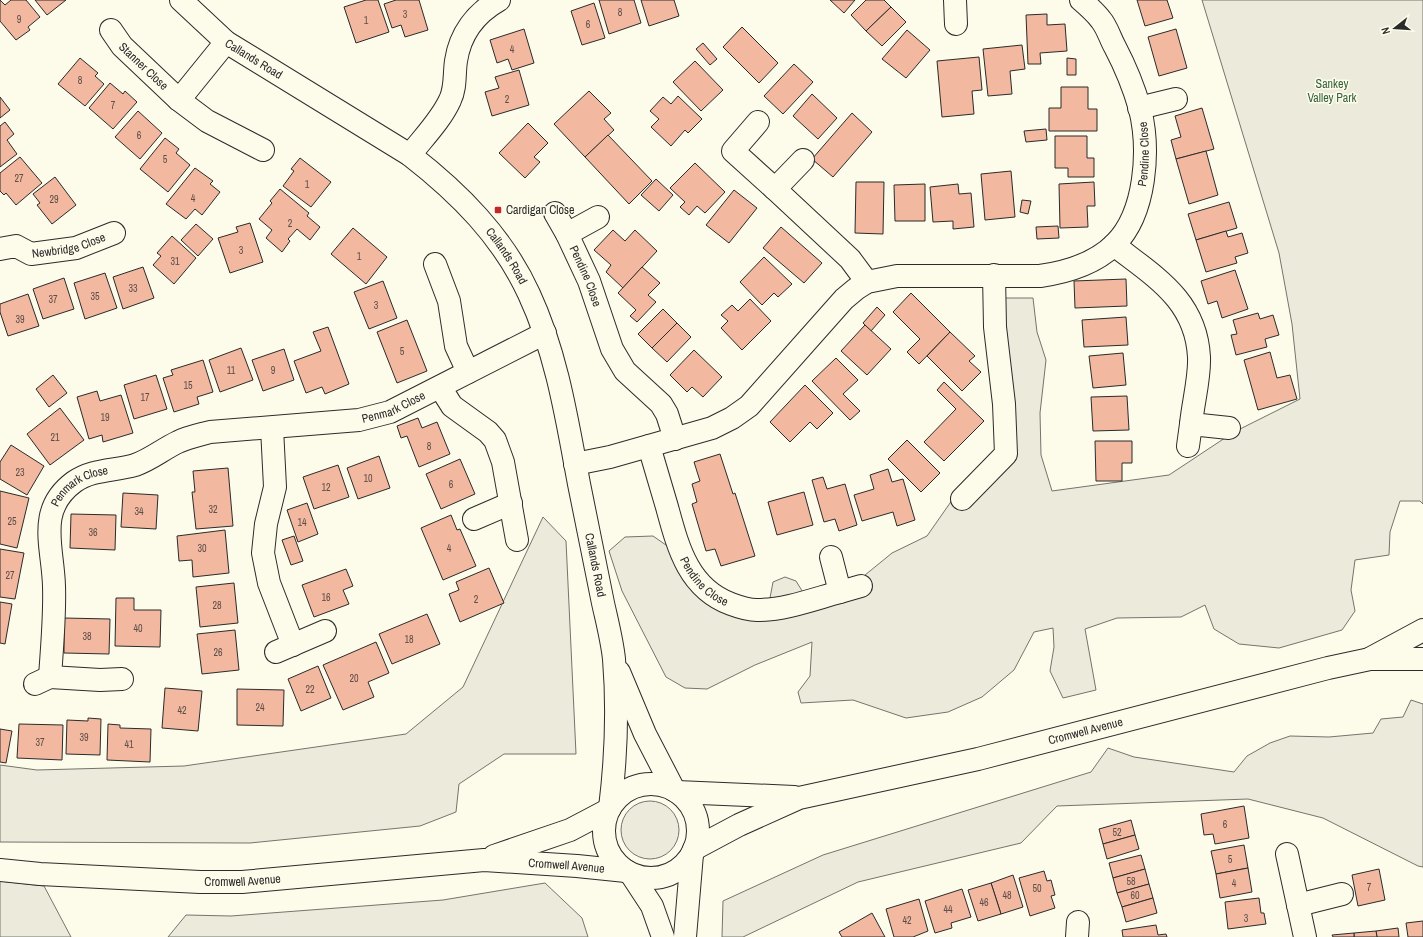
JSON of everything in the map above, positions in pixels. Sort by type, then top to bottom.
[{"type":"street","name":"Callands Road","points":[[181,0],[226,42],[410,155],[438,177],[466,202],[489,231],[510,261],[529,294],[545,333],[561,388],[614,658],[616,737],[615,760],[609,809]]},
{"type":"street","points":[[410,155],[439,118],[450,100],[455,81],[456,61],[460,46],[468,28],[479,14],[499,0]]},
{"type":"street","points":[[955,0],[956,24]]},
{"type":"street","name":"Pendine Close","points":[[576,464],[675,439],[712,428],[732,418],[749,406],[844,299],[856,288],[867,282],[897,276],[1040,276],[1063,272],[1081,266],[1114,245],[1125,232],[1136,211],[1142,189],[1143,129],[1139,108],[1118,52],[1101,20],[1082,0]]},
{"type":"street","name":"Stanner Close","points":[[111,30],[122,46],[179,100],[206,121],[263,150]]},
{"type":"street","name":"Stanner Close","points":[[179,100],[226,42]]},
{"type":"street","points":[[1139,108],[1176,99]]},
{"type":"street","points":[[758,122],[733,151],[850,259],[867,282]]},
{"type":"street","points":[[775,189],[803,160]]},
{"type":"street","name":"Pendine Close","points":[[556,213],[589,281],[612,349],[625,371],[661,404],[667,414],[675,439]]},
{"type":"street","name":"Pendine Close","points":[[567,234],[598,217]]},
{"type":"street","name":"Newbridge Close","points":[[0,249],[16,246],[31,254],[69,249],[76,248],[114,233]]},
{"type":"street","points":[[1114,245],[1167,286],[1183,304],[1191,320],[1199,358],[1188,446]]},
{"type":"street","points":[[436,264],[449,301],[456,346],[468,372]]},
{"type":"street","points":[[962,499],[1006,454],[1004,404],[995,327],[994,275]]},
{"type":"street","name":"Penmark Close","points":[[126,680],[43,681],[54,587],[48,536],[49,525],[57,500],[65,489],[89,474],[135,465],[179,441],[194,435],[210,432],[359,420],[375,417],[390,412],[545,333]]},
{"type":"street","points":[[440,387],[452,406],[488,432],[494,440],[503,462],[517,540]]},
{"type":"street","points":[[1190,424],[1229,428]]},
{"type":"street","points":[[272,428],[275,487],[266,524],[263,553],[285,649],[325,631]]},
{"type":"street","name":"Pendine Close","points":[[649,446],[679,550],[696,580],[722,601],[756,610],[776,609],[861,586]]},
{"type":"street","points":[[474,519],[511,504]]},
{"type":"street","points":[[831,557],[840,592]]},
{"type":"street","name":"Cromwell Avenue","points":[[1370,659],[1423,630]]},
{"type":"street","name":"Callands Road","points":[[614,658],[645,734],[676,791]]},
{"type":"street","name":"Cromwell Avenue","points":[[693,851],[739,825],[799,798],[978,759],[1328,668],[1370,659],[1423,659]]},
{"type":"street","points":[[663,937],[652,906],[628,872],[616,862],[608,851],[604,837],[604,823],[609,809],[618,796],[631,788],[645,784],[660,784],[676,791],[689,803],[696,817],[698,834],[693,851],[686,937]]},
{"type":"street","name":"Cromwell Avenue","points":[[676,791],[799,798]]},
{"type":"street","name":"Cromwell Avenue","points":[[484,860],[570,830],[609,809]]},
{"type":"street","points":[[628,872],[645,878],[659,877],[672,873],[684,865],[693,851]]},
{"type":"street","points":[[1287,854],[1305,937]]},
{"type":"street","name":"Cromwell Avenue","points":[[0,870],[78,876],[200,882],[242,882],[484,860],[577,866],[628,872]]},
{"type":"street","points":[[1298,905],[1342,894]]},
{"type":"green space","name":"Sankey Valley Park","points":[[1202,0],[1423,0],[1423,504],[1420,501],[1400,501],[1390,532],[1389,555],[1355,560],[1351,590],[1355,611],[1342,630],[1279,648],[1239,644],[1214,629],[1205,605],[1181,617],[1117,618],[1085,629],[1096,690],[1063,698],[1050,671],[1054,647],[1053,628],[1034,632],[1014,670],[982,697],[948,712],[906,718],[853,700],[801,703],[798,692],[810,676],[812,642],[755,665],[707,689],[685,688],[666,677],[622,591],[609,551],[625,537],[653,536],[676,552],[747,616],[770,598],[773,582],[785,577],[796,581],[804,594],[859,580],[892,553],[927,536],[964,483],[1007,462],[1001,298],[1033,298],[1037,332],[1046,360],[1040,413],[1041,455],[1052,491],[1169,475],[1234,432],[1300,399],[1292,324],[1279,253]]},
{"type":"green space","points":[[543,517],[566,541],[576,754],[504,754],[459,784],[456,812],[420,826],[250,843],[0,842],[0,765],[37,770],[184,766],[406,734],[463,687]]},
{"type":"green space","points":[[1411,700],[1423,704],[1423,867],[1418,866],[1323,818],[1248,799],[1057,806],[1021,843],[858,882],[743,937],[722,937],[723,901],[823,855],[1091,772],[1108,748],[1134,757],[1234,772],[1247,756],[1270,743],[1290,736],[1329,737],[1373,733],[1381,719],[1403,717]]},
{"type":"green space","points":[[644,801],[656,801],[671,809],[679,824],[679,836],[671,851],[656,859],[644,859],[629,851],[621,836],[621,824],[629,809]]},
{"type":"green space","points":[[0,881],[44,886],[71,937],[0,937]]},
{"type":"green space","points":[[545,883],[582,918],[588,937],[168,937],[186,915],[231,916],[443,900]]},
{"type":"building","points":[[0,0],[5,5],[11,0],[26,0],[40,17],[28,27],[30,30],[16,40],[0,21]]},
{"type":"building","points":[[35,0],[66,0],[47,15]]},
{"type":"building","points":[[366,0],[378,0],[389,32],[356,43],[344,7]]},
{"type":"building","points":[[396,0],[419,0],[428,30],[405,37],[401,25],[392,28],[384,4]]},
{"type":"building","points":[[599,0],[634,0],[641,23],[609,34]]},
{"type":"building","points":[[641,0],[674,0],[679,16],[649,26]]},
{"type":"building","points":[[830,0],[855,0],[844,13]]},
{"type":"building","points":[[866,0],[884,0],[891,7],[866,31],[851,15]]},
{"type":"building","points":[[1137,0],[1167,0],[1173,18],[1145,26]]},
{"type":"building","points":[[594,3],[605,38],[582,45],[571,11]]},
{"type":"building","points":[[891,7],[906,22],[882,46],[866,31]]},
{"type":"building","points":[[1047,14],[1047,25],[1065,24],[1067,51],[1040,53],[1041,64],[1028,64],[1026,15]]},
{"type":"building","points":[[742,27],[778,63],[759,83],[723,47]]},
{"type":"building","points":[[524,29],[534,63],[512,70],[508,59],[497,63],[490,40]]},
{"type":"building","points":[[1176,29],[1187,68],[1159,76],[1148,37]]},
{"type":"building","points":[[907,30],[930,50],[906,78],[882,59]]},
{"type":"building","points":[[703,43],[717,59],[710,65],[696,49]]},
{"type":"building","points":[[1022,45],[1025,69],[1010,71],[1012,94],[988,96],[983,49]]},
{"type":"building","points":[[979,57],[982,90],[972,91],[974,114],[942,117],[937,61]]},
{"type":"building","points":[[80,58],[98,73],[95,76],[104,84],[85,106],[58,84]]},
{"type":"building","points":[[1067,58],[1076,59],[1076,75],[1067,75]]},
{"type":"building","points":[[695,61],[723,90],[701,111],[673,82]]},
{"type":"building","points":[[794,64],[813,82],[783,114],[764,96]]},
{"type":"building","points":[[519,70],[529,105],[492,116],[485,92],[499,88],[495,77]]},
{"type":"building","points":[[110,83],[123,94],[125,91],[137,102],[113,129],[89,108]]},
{"type":"building","points":[[1061,87],[1088,87],[1088,109],[1097,109],[1097,131],[1049,131],[1049,108],[1061,108]]},
{"type":"building","points":[[589,91],[611,113],[604,119],[614,130],[585,157],[554,124]]},
{"type":"building","points":[[812,94],[837,118],[818,139],[793,116]]},
{"type":"building","points":[[678,96],[702,119],[688,133],[685,130],[671,146],[651,127],[659,119],[650,111],[663,97],[671,104]]},
{"type":"building","points":[[0,97],[10,110],[0,118]]},
{"type":"building","points":[[1202,108],[1214,149],[1176,159],[1171,140],[1181,137],[1175,116]]},
{"type":"building","points":[[138,111],[162,133],[140,159],[115,137]]},
{"type":"building","points":[[852,113],[872,132],[833,177],[812,159]]},
{"type":"building","points":[[5,122],[14,134],[7,140],[17,154],[0,167],[0,126]]},
{"type":"building","points":[[528,123],[548,143],[534,157],[540,162],[525,178],[499,153]]},
{"type":"building","points":[[1046,129],[1047,140],[1026,142],[1024,131]]},
{"type":"building","points":[[608,135],[652,181],[629,204],[585,157]]},
{"type":"building","points":[[1055,136],[1087,136],[1087,158],[1094,158],[1094,177],[1068,177],[1068,168],[1055,168]]},
{"type":"building","points":[[165,138],[179,149],[176,153],[190,165],[168,192],[140,169]]},
{"type":"building","points":[[1206,151],[1218,195],[1189,204],[1176,159]]},
{"type":"building","points":[[20,157],[42,183],[16,205],[6,193],[4,195],[0,191],[0,173]]},
{"type":"building","points":[[300,158],[331,182],[311,207],[283,186],[294,171],[291,169]]},
{"type":"building","points":[[695,163],[725,192],[705,213],[697,206],[689,215],[680,207],[685,202],[670,188]]},
{"type":"building","points":[[195,168],[213,181],[210,184],[220,192],[202,215],[195,209],[186,219],[166,204]]},
{"type":"building","points":[[1011,171],[1015,217],[985,220],[981,174]]},
{"type":"building","points":[[55,177],[76,205],[52,224],[37,205],[40,203],[33,194]]},
{"type":"building","points":[[656,179],[673,195],[659,211],[641,195]]},
{"type":"building","points":[[856,182],[884,182],[883,234],[855,233]]},
{"type":"building","points":[[1094,182],[1095,206],[1087,206],[1088,227],[1060,228],[1059,184]]},
{"type":"building","points":[[925,184],[925,221],[895,221],[894,185]]},
{"type":"building","points":[[958,184],[959,194],[971,193],[974,227],[953,229],[953,221],[933,222],[930,187]]},
{"type":"building","points":[[280,189],[309,213],[307,216],[320,227],[310,240],[297,229],[288,239],[290,241],[282,252],[266,238],[272,230],[259,219],[272,203],[270,201]]},
{"type":"building","points":[[734,190],[757,208],[729,243],[706,225]]},
{"type":"building","points":[[1022,200],[1031,201],[1028,214],[1020,212]]},
{"type":"building","points":[[1229,202],[1237,228],[1196,240],[1188,214]]},
{"type":"building","points":[[250,223],[263,262],[230,273],[218,238],[238,232],[236,227]]},
{"type":"building","points":[[196,224],[213,239],[198,256],[181,240]]},
{"type":"building","points":[[1058,226],[1059,238],[1037,239],[1036,227]]},
{"type":"building","points":[[781,227],[822,263],[804,283],[763,248]]},
{"type":"building","points":[[353,228],[387,257],[366,284],[331,254]]},
{"type":"building","points":[[613,230],[625,241],[635,230],[657,251],[623,288],[606,272],[611,265],[594,250]]},
{"type":"building","points":[[1226,231],[1228,237],[1242,233],[1248,253],[1235,257],[1237,263],[1206,272],[1196,240]]},
{"type":"building","points":[[172,236],[196,258],[174,284],[153,265],[161,256],[157,253]]},
{"type":"building","points":[[764,257],[792,284],[778,297],[774,293],[762,305],[740,282]]},
{"type":"building","points":[[143,267],[154,298],[123,309],[113,277]]},
{"type":"building","points":[[642,267],[660,283],[648,295],[656,302],[637,322],[630,316],[636,310],[618,293]]},
{"type":"building","points":[[1235,270],[1248,309],[1222,318],[1217,301],[1208,304],[1201,281]]},
{"type":"building","points":[[105,273],[117,308],[85,319],[74,283]]},
{"type":"building","points":[[64,278],[74,309],[43,319],[33,289]]},
{"type":"building","points":[[1126,279],[1127,306],[1075,308],[1074,281]]},
{"type":"building","points":[[383,281],[397,318],[369,329],[354,292]]},
{"type":"building","points":[[911,293],[950,332],[919,364],[907,352],[920,339],[893,312]]},
{"type":"building","points":[[28,294],[39,326],[8,336],[0,312],[0,304]]},
{"type":"building","points":[[750,299],[771,321],[742,350],[721,328],[728,321],[721,315],[732,305],[738,311]]},
{"type":"building","points":[[877,307],[885,315],[871,331],[863,323]]},
{"type":"building","points":[[663,309],[677,323],[652,348],[638,334]]},
{"type":"building","points":[[1258,313],[1260,319],[1273,315],[1279,335],[1265,339],[1267,347],[1236,355],[1231,335],[1237,334],[1233,320]]},
{"type":"building","points":[[1126,317],[1128,345],[1084,347],[1082,320]]},
{"type":"building","points":[[407,320],[427,371],[397,383],[377,332]]},
{"type":"building","points":[[677,323],[691,337],[667,362],[652,348]]},
{"type":"building","points":[[865,325],[891,349],[867,375],[841,351]]},
{"type":"building","points":[[328,327],[349,384],[325,394],[322,387],[306,393],[294,361],[321,351],[313,332]]},
{"type":"building","points":[[950,332],[975,356],[969,361],[981,372],[962,391],[927,356]]},
{"type":"building","points":[[241,348],[253,380],[220,392],[209,360]]},
{"type":"building","points":[[284,349],[294,380],[263,391],[252,360]]},
{"type":"building","points":[[694,350],[722,377],[703,397],[692,387],[687,392],[670,375]]},
{"type":"building","points":[[1270,352],[1277,378],[1290,375],[1297,399],[1258,410],[1244,360]]},
{"type":"building","points":[[1123,353],[1126,385],[1093,388],[1089,356]]},
{"type":"building","points":[[836,358],[858,380],[843,394],[860,411],[850,420],[812,381]]},
{"type":"building","points":[[203,360],[213,392],[197,397],[199,404],[174,412],[163,378],[173,375],[171,370]]},
{"type":"building","points":[[53,375],[67,393],[49,407],[36,389]]},
{"type":"building","points":[[156,375],[167,409],[134,419],[124,385]]},
{"type":"building","points":[[944,382],[984,421],[944,461],[924,442],[956,409],[937,390]]},
{"type":"building","points":[[805,385],[833,413],[817,429],[810,422],[790,442],[770,422]]},
{"type":"building","points":[[97,391],[100,401],[121,395],[133,433],[103,442],[102,435],[89,439],[77,397]]},
{"type":"building","points":[[1127,396],[1129,430],[1093,431],[1091,397]]},
{"type":"building","points":[[60,408],[84,440],[50,465],[27,434]]},
{"type":"building","points":[[418,418],[422,428],[437,422],[450,454],[419,467],[407,436],[401,438],[397,426]]},
{"type":"building","points":[[907,440],[940,473],[921,492],[888,459]]},
{"type":"building","points":[[1095,441],[1132,441],[1132,463],[1122,463],[1122,481],[1096,481]]},
{"type":"building","points":[[11,445],[44,466],[27,495],[0,479],[0,462]]},
{"type":"building","points":[[720,454],[733,494],[735,493],[755,556],[721,566],[715,549],[706,551],[692,504],[697,502],[692,484],[700,481],[694,462]]},
{"type":"building","points":[[379,456],[390,488],[358,499],[347,468]]},
{"type":"building","points":[[460,459],[475,494],[441,509],[426,474]]},
{"type":"building","points":[[338,465],[349,497],[314,509],[303,477]]},
{"type":"building","points":[[228,468],[233,526],[196,529],[192,492],[195,492],[193,471]]},
{"type":"building","points":[[888,469],[892,482],[903,479],[915,520],[897,526],[893,512],[862,521],[854,495],[874,489],[870,475]]},
{"type":"building","points":[[823,477],[827,489],[845,484],[857,525],[839,531],[835,519],[824,522],[812,480]]},
{"type":"building","points":[[0,491],[29,498],[17,548],[0,544]]},
{"type":"building","points":[[804,492],[813,525],[777,535],[768,502]]},
{"type":"building","points":[[123,493],[158,495],[156,529],[121,527]]},
{"type":"building","points":[[307,503],[318,534],[298,542],[287,510]]},
{"type":"building","points":[[71,514],[116,515],[115,550],[70,548]]},
{"type":"building","points":[[451,515],[457,530],[460,529],[476,566],[443,580],[421,528]]},
{"type":"building","points":[[225,530],[229,573],[193,577],[192,560],[179,561],[177,536]]},
{"type":"building","points":[[294,536],[303,561],[291,565],[282,540]]},
{"type":"building","points":[[0,549],[24,553],[15,599],[0,597]]},
{"type":"building","points":[[489,568],[504,603],[460,622],[449,594],[459,590],[456,582]]},
{"type":"building","points":[[346,569],[353,586],[343,590],[349,604],[314,617],[302,585]]},
{"type":"building","points":[[234,583],[238,623],[200,627],[196,587]]},
{"type":"building","points":[[116,598],[134,598],[134,610],[161,610],[160,647],[115,646]]},
{"type":"building","points":[[0,602],[12,604],[5,644],[0,643]]},
{"type":"building","points":[[427,614],[440,644],[392,664],[379,634]]},
{"type":"building","points":[[64,618],[110,619],[109,654],[64,653]]},
{"type":"building","points":[[235,630],[239,670],[202,674],[197,634]]},
{"type":"building","points":[[376,642],[389,673],[368,682],[374,697],[343,710],[323,665]]},
{"type":"building","points":[[318,666],[331,698],[301,711],[288,679]]},
{"type":"building","points":[[165,688],[202,691],[198,731],[162,728]]},
{"type":"building","points":[[237,689],[284,690],[283,726],[237,725]]},
{"type":"building","points":[[88,718],[101,719],[100,755],[66,754],[67,720],[88,721]]},
{"type":"building","points":[[19,724],[63,725],[62,760],[17,758]]},
{"type":"building","points":[[108,724],[120,725],[120,728],[151,729],[150,762],[107,760]]},
{"type":"building","points":[[0,729],[12,731],[6,763],[0,762]]},
{"type":"building","points":[[1244,806],[1249,838],[1215,844],[1213,834],[1204,835],[1201,814]]},
{"type":"building","points":[[1131,820],[1135,835],[1103,844],[1099,829]]},
{"type":"building","points":[[1135,835],[1139,849],[1107,859],[1103,844]]},
{"type":"building","points":[[1244,845],[1248,868],[1216,874],[1211,851]]},
{"type":"building","points":[[1141,855],[1145,869],[1113,878],[1109,863]]},
{"type":"building","points":[[1248,868],[1252,892],[1220,898],[1216,874]]},
{"type":"building","points":[[1145,869],[1149,884],[1117,893],[1113,878]]},
{"type":"building","points":[[1379,869],[1385,900],[1358,906],[1352,875]]},
{"type":"building","points":[[1044,871],[1047,881],[1051,880],[1055,895],[1051,896],[1055,908],[1030,916],[1019,878]]},
{"type":"building","points":[[1013,875],[1023,907],[1001,914],[991,883]]},
{"type":"building","points":[[991,883],[1001,914],[978,921],[968,890]]},
{"type":"building","points":[[1149,884],[1153,898],[1122,907],[1117,893]]},
{"type":"building","points":[[962,889],[971,917],[951,923],[952,928],[935,933],[925,901]]},
{"type":"building","points":[[1153,898],[1157,913],[1126,922],[1122,907]]},
{"type":"building","points":[[1259,898],[1261,913],[1264,913],[1266,924],[1228,929],[1225,902]]},
{"type":"building","points":[[919,899],[928,931],[913,937],[894,937],[886,909]]},
{"type":"building","points":[[872,913],[885,937],[842,937],[839,932]]},
{"type":"building","points":[[1423,921],[1423,937],[1408,937],[1406,923]]},
{"type":"building","points":[[1156,925],[1158,935],[1166,934],[1167,937],[1123,937],[1122,930]]},
{"type":"building","points":[[1398,928],[1399,937],[1377,937],[1376,931]]},
{"type":"building","points":[[1376,931],[1377,937],[1354,937],[1354,933]]},
{"type":"building","points":[[1354,933],[1354,937],[1333,937],[1332,935]]},
{"type":"place","name":"Cardigan Close","points":[[498,210]]}]
